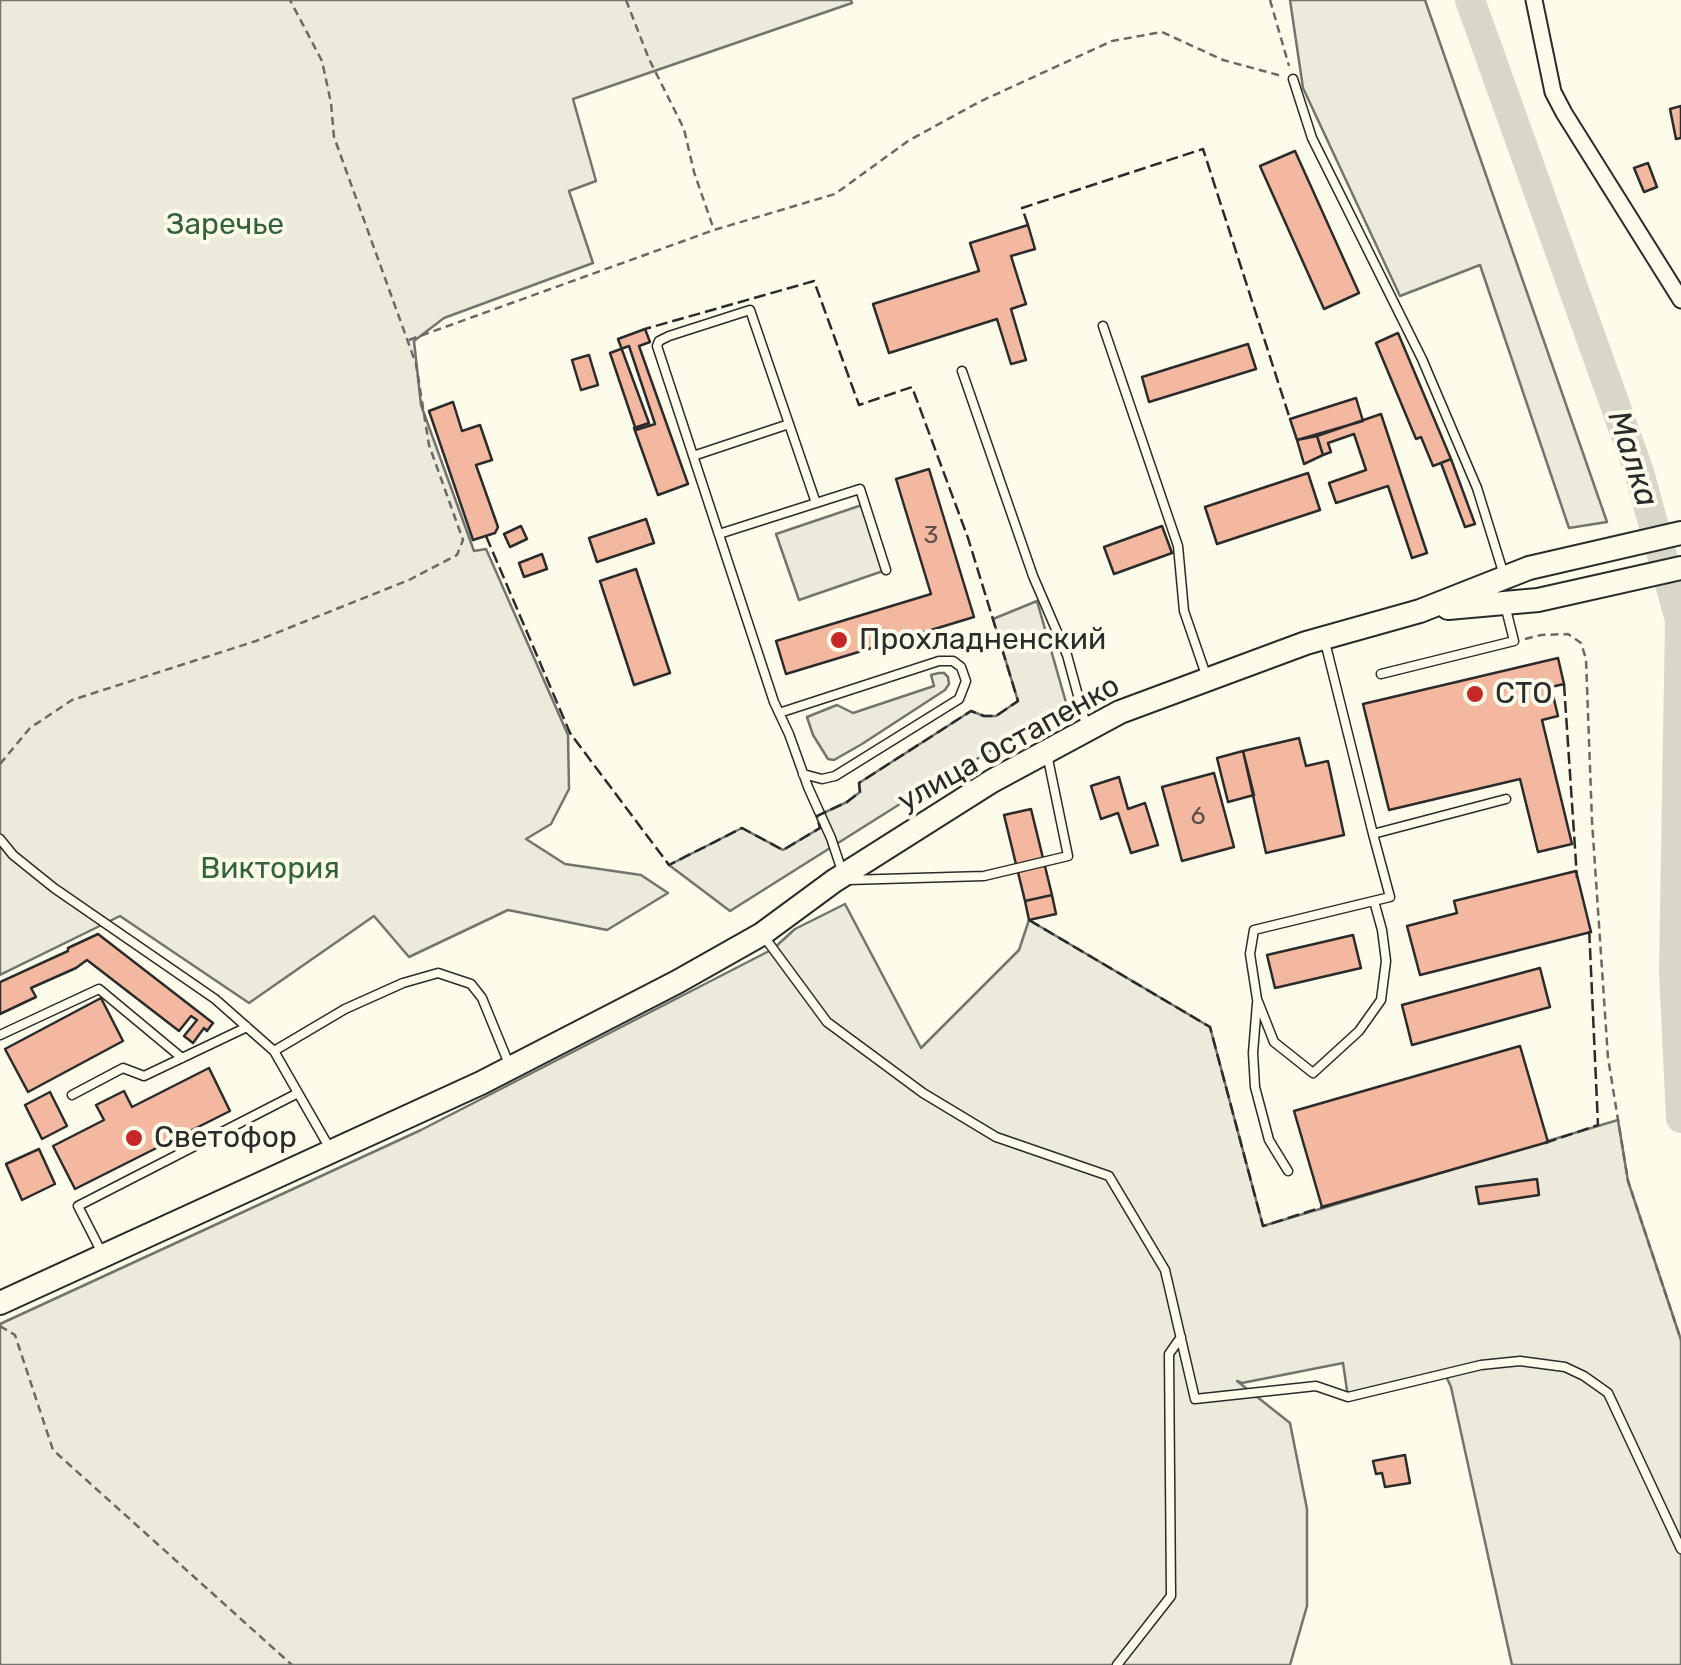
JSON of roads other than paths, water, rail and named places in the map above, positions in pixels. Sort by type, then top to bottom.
[{"type":"main road","name":"улица Остапенко","points":[[0,1303],[510,1068],[643,1000],[762,934],[838,878],[992,780],[1120,712],[1324,638],[1420,611],[1529,568],[1681,533]]},
{"type":"main road","name":"улица Остапенко","points":[[1420,611],[1538,600],[1681,568]]},
{"type":"street","points":[[1534,0],[1558,102],[1681,300]]},
{"type":"lane","points":[[1293,79],[1312,138],[1422,360],[1477,488],[1505,578]]},
{"type":"lane","points":[[816,503],[750,310],[659,342],[780,713],[831,838],[838,878],[984,876],[1068,856],[1046,751]]},
{"type":"lane","points":[[1103,326],[1178,546],[1184,612],[1208,679]]},
{"type":"lane","points":[[962,371],[1033,576],[1068,655],[1087,729]]},
{"type":"lane","points":[[694,456],[788,424]]},
{"type":"lane","points":[[719,534],[860,489],[886,570]]},
{"type":"lane","points":[[1381,674],[1514,641],[1504,604]]},
{"type":"lane","points":[[1288,1171],[1269,1140],[1255,1087],[1257,1000],[1250,954],[1254,930],[1390,897],[1324,638]]},
{"type":"lane","points":[[780,713],[940,662],[953,660],[966,680],[959,698],[835,776],[822,779],[803,774]]},
{"type":"lane","points":[[1373,834],[1506,799]]},
{"type":"lane","points":[[0,839],[13,855],[54,888],[215,999],[274,1050],[331,1151]]},
{"type":"lane","points":[[1257,1000],[1274,1042],[1314,1073],[1359,1031],[1382,1000],[1386,961],[1374,901]]},
{"type":"lane","points":[[762,934],[827,1022],[923,1093],[996,1137],[1109,1176],[1165,1270],[1194,1399],[1316,1386],[1348,1397],[1481,1365],[1520,1361],[1565,1367],[1608,1393],[1681,1548]]},
{"type":"lane","points":[[274,1050],[345,1009],[438,973],[470,984],[482,998],[510,1068]]},
{"type":"lane","points":[[0,1035],[99,990],[182,1058]]},
{"type":"lane","points":[[72,1095],[123,1068],[144,1076],[247,1027]]},
{"type":"lane","points":[[103,1256],[78,1206],[298,1092]]},
{"type":"lane","points":[[1117,1665],[1170,1596],[1169,1354],[1180,1337]]},
{"type":"waterway","name":"Малка","points":[[1470,0],[1638,469],[1680,620],[1674,971],[1681,1118]]},
{"type":"place","name":"Прохладненский","points":[[839,640]]},
{"type":"place","name":"СТО","points":[[1475,694]]},
{"type":"place","name":"Светофор","points":[[134,1138]]},
{"type":"park label","name":"Заречье","points":[[225,225]]},
{"type":"park label","name":"Виктория","points":[[270,869]]}]
